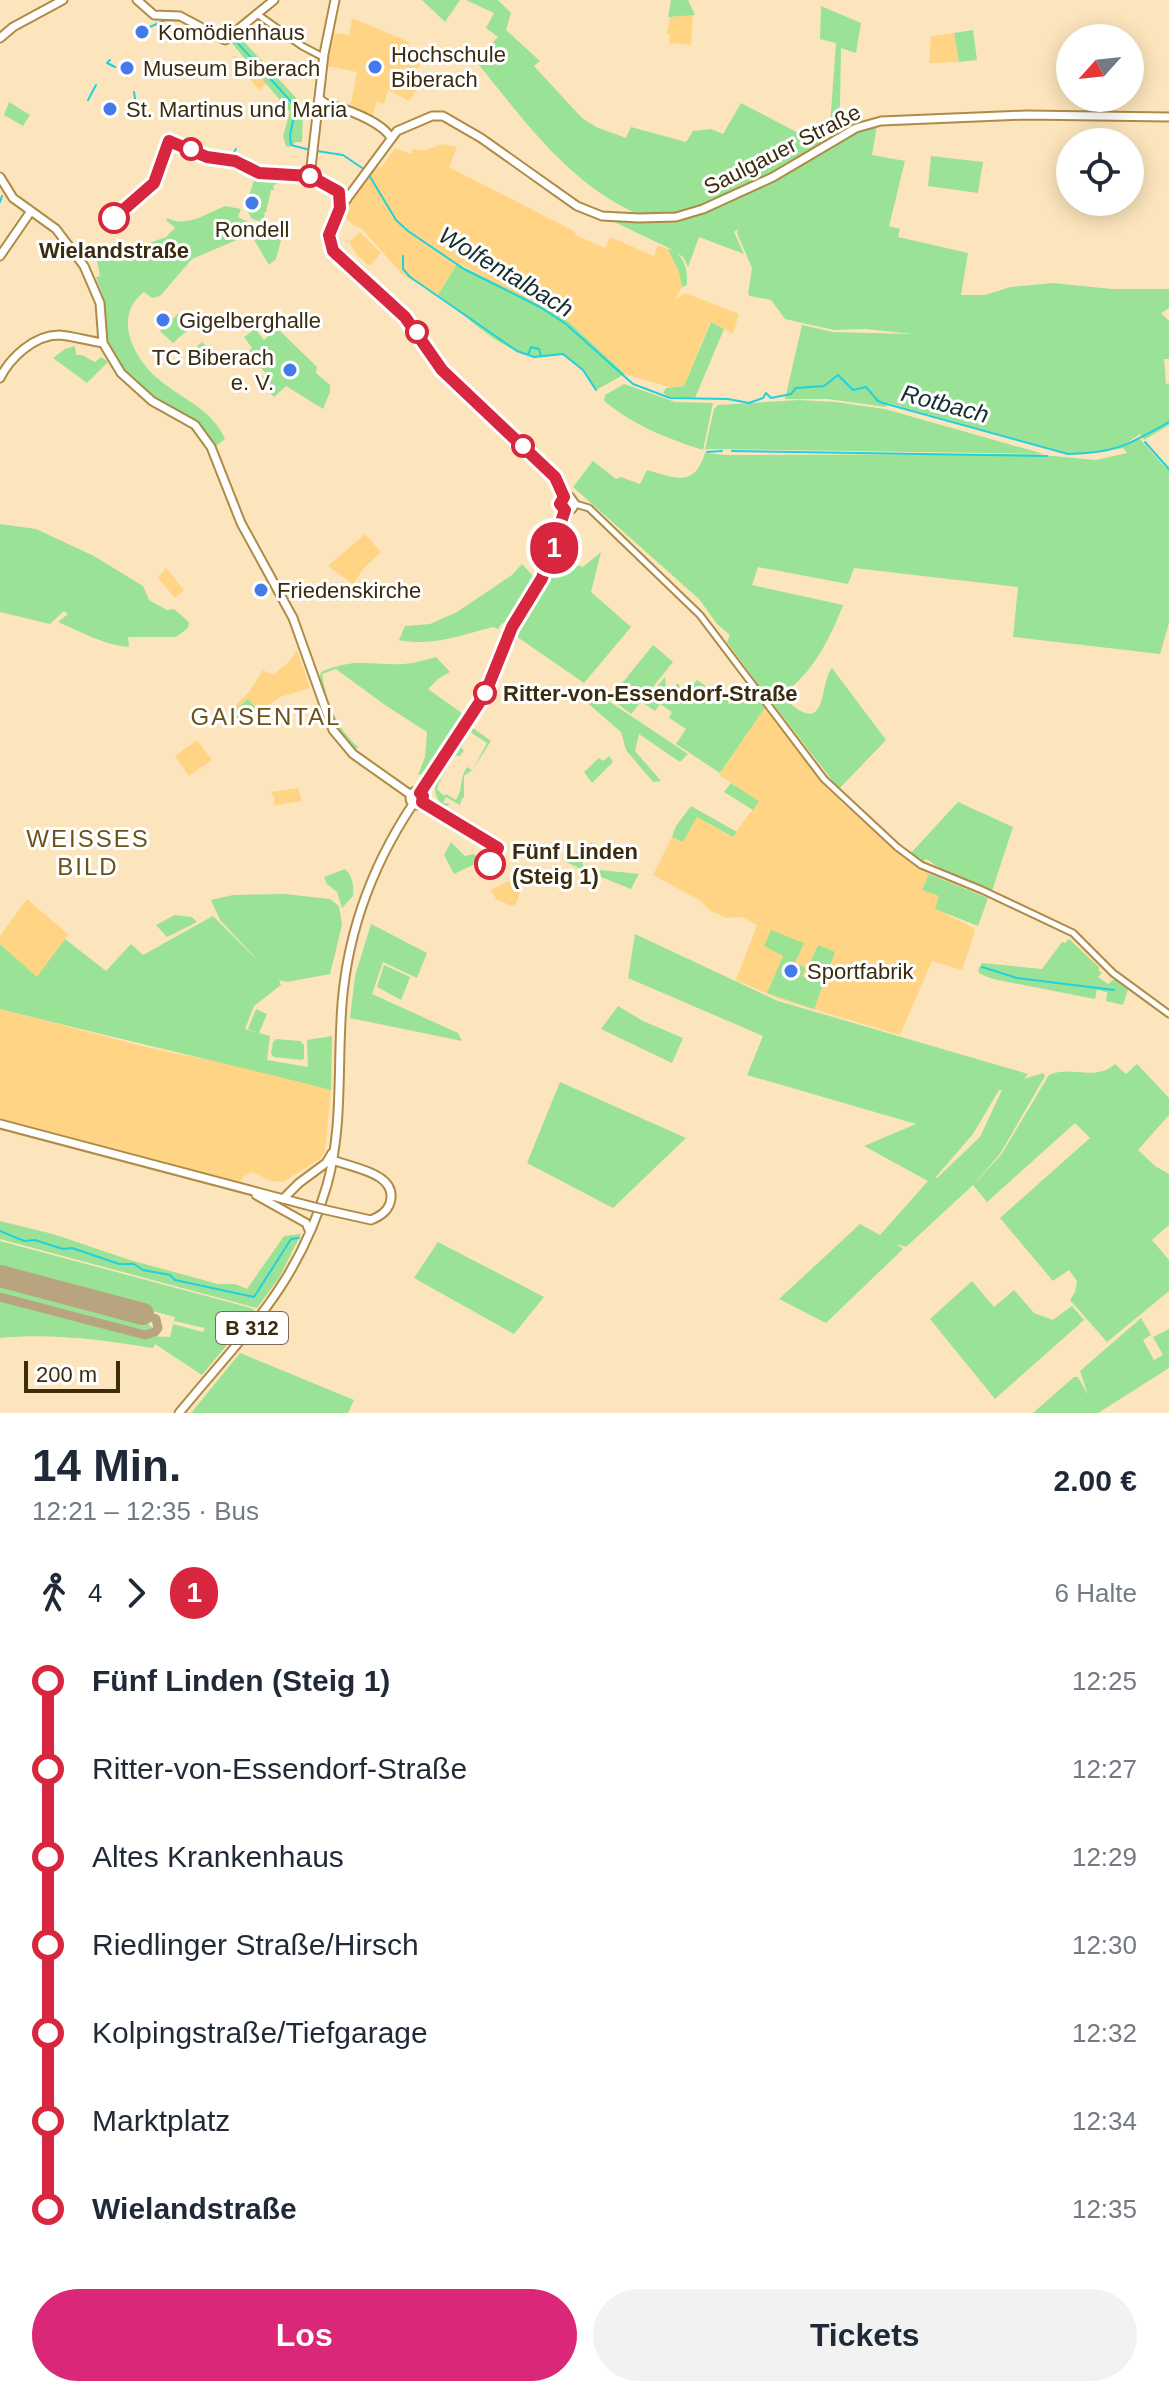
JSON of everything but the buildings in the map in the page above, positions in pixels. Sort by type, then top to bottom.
[{"type":"main road","points":[[0,38],[13,27],[63,0]]},
{"type":"main road","points":[[137,0],[154,15],[180,16],[219,38],[228,38],[274,0]]},
{"type":"main road","points":[[335,0],[323,57],[321,104],[310,176],[347,199]]},
{"type":"main road","points":[[321,104],[347,110],[388,134]]},
{"type":"main road","name":"Saulgauer Straße","points":[[388,134],[432,116],[443,116],[481,138],[577,206],[602,216],[639,218],[676,217],[703,209],[773,177],[821,147],[872,122],[991,116],[1169,117]]},
{"type":"main road","name":"B 312","points":[[388,134],[367,172],[340,208],[329,235],[333,251],[405,317],[448,376],[548,468],[564,497]]},
{"type":"main road","points":[[0,177],[13,198],[56,229],[84,266],[100,303],[102,339],[115,365],[133,386],[152,401],[195,425],[206,438],[257,555],[293,618],[333,730],[353,754],[411,795],[413,804]]},
{"type":"main road","name":"B 312","points":[[339,192],[340,208]]},
{"type":"main road","points":[[0,256],[31,211]]},
{"type":"main road","points":[[0,378],[15,356],[44,338],[59,335],[90,341],[102,339]]},
{"type":"main road","name":"B 312","points":[[564,497],[573,498],[575,504]]},
{"type":"main road","name":"B 312","points":[[179,1413],[265,1312],[292,1271],[310,1233],[333,1160],[340,1097],[343,995],[351,942],[372,878],[413,804],[422,802],[420,793],[485,694],[512,627],[542,578],[565,510],[560,504],[564,497]]},
{"type":"main road","points":[[565,510],[572,509],[575,504]]},
{"type":"main road","points":[[411,795],[420,793]]},
{"type":"main road","points":[[0,1124],[365,1220],[377,1218],[386,1211],[391,1197],[386,1182],[374,1173],[353,1169],[333,1160]]},
{"type":"main road","points":[[283,1199],[326,1163],[335,1148]]},
{"type":"main road","points":[[327,1183],[338,1171],[353,1169]]},
{"type":"main road","points":[[247,1190],[306,1223],[310,1233]]},
{"type":"street","points":[[257,14],[323,57]]},
{"type":"street","points":[[575,504],[589,508],[706,622],[836,793],[921,865],[1073,933],[1113,973],[1169,1014]]},
{"type":"shaded area","points":[[693,15],[691,45],[669,43],[670,17]]},
{"type":"shaded area","name":"Hochschule Biberach","points":[[352,18],[409,42],[404,53],[422,61],[414,75],[421,83],[409,101],[388,90],[384,104],[377,102],[372,117],[350,108],[357,72],[326,66],[330,32],[349,35]]},
{"type":"shaded area","points":[[954,33],[959,62],[929,63],[931,36]]},
{"type":"shaded area","points":[[235,55],[241,61],[244,59],[266,84],[259,90],[232,58]]},
{"type":"shaded area","points":[[443,144],[457,147],[449,167],[574,231],[576,235],[605,248],[610,237],[654,256],[658,245],[668,249],[682,287],[675,299],[685,293],[739,314],[733,334],[710,322],[684,386],[669,387],[625,374],[568,322],[464,266],[457,264],[438,295],[403,275],[361,228],[354,226],[341,213],[375,165],[381,168],[395,148],[411,154],[413,149],[422,151]]},
{"type":"shaded area","points":[[360,232],[381,253],[370,266],[357,255],[349,242]]},
{"type":"shaded area","points":[[365,534],[381,552],[353,584],[328,566]]},
{"type":"shaded area","points":[[166,568],[184,590],[175,598],[158,578]]},
{"type":"shaded area","points":[[297,650],[310,688],[280,697],[240,725],[229,712],[249,692],[263,670],[273,675],[288,663]]},
{"type":"shaded area","points":[[766,706],[824,786],[895,851],[929,874],[922,890],[940,896],[936,909],[974,928],[962,970],[932,961],[900,1035],[779,999],[736,980],[757,925],[742,917],[727,918],[709,910],[701,901],[653,875],[672,837],[683,842],[697,817],[732,837],[759,801],[719,775]]},
{"type":"shaded area","points":[[197,740],[212,760],[189,776],[175,756]]},
{"type":"shaded area","points":[[298,788],[302,801],[273,806],[275,799],[271,792]]},
{"type":"shaded area","points":[[513,879],[518,882],[520,892],[516,904],[512,906],[496,899],[491,890]]},
{"type":"shaded area","points":[[27,899],[68,934],[38,978],[0,944],[0,936]]},
{"type":"shaded area","points":[[0,1009],[331,1090],[325,1151],[320,1159],[283,1182],[271,1181],[252,1172],[243,1177],[239,1187],[0,1123]]},
{"type":"green space","points":[[422,0],[460,0],[445,22]]},
{"type":"green space","points":[[466,0],[498,0],[511,13],[506,30],[540,61],[534,66],[582,118],[596,127],[626,138],[631,127],[686,142],[693,131],[711,129],[723,134],[741,103],[810,139],[816,138],[822,142],[768,178],[703,207],[663,218],[682,216],[724,203],[825,146],[830,149],[829,145],[877,125],[872,155],[905,161],[889,226],[900,229],[898,237],[968,253],[961,295],[985,295],[1010,287],[1053,283],[1112,289],[1169,289],[1169,308],[1161,313],[1169,321],[1169,359],[1164,359],[1166,384],[1169,383],[1169,425],[1144,440],[1140,434],[1122,446],[1139,438],[1169,468],[1169,623],[1160,654],[1013,637],[1018,587],[854,568],[848,584],[758,567],[752,585],[843,605],[819,655],[802,677],[782,695],[800,711],[810,714],[816,711],[832,668],[886,740],[839,789],[770,700],[774,698],[763,691],[727,642],[730,635],[717,624],[699,599],[573,487],[593,461],[616,479],[621,477],[640,484],[647,470],[675,477],[689,476],[701,464],[705,453],[1031,454],[1096,460],[1127,453],[1123,448],[1068,454],[888,403],[886,407],[828,399],[785,399],[802,325],[833,332],[913,334],[865,329],[834,330],[785,319],[771,300],[748,294],[752,268],[738,229],[734,232],[744,254],[699,237],[688,267],[683,257],[677,253],[683,260],[686,272],[687,285],[682,287],[668,249],[673,250],[608,219],[645,217],[594,189],[572,170],[531,128],[475,60],[498,37],[486,28],[494,13]]},
{"type":"green space","points":[[671,0],[688,0],[695,15],[668,17]]},
{"type":"green space","points":[[821,6],[861,23],[856,53],[841,48],[840,105],[834,131],[830,125],[836,43],[820,39]]},
{"type":"green space","points":[[973,30],[977,60],[959,62],[954,33]]},
{"type":"green space","points":[[238,35],[297,99],[303,114],[302,142],[286,146],[283,136],[290,112],[230,41]]},
{"type":"green space","points":[[9,102],[30,115],[23,126],[4,115]]},
{"type":"green space","points":[[931,156],[983,162],[978,193],[928,186]]},
{"type":"green space","points":[[256,175],[283,180],[271,190],[262,222],[252,219],[245,207]]},
{"type":"green space","points":[[225,206],[241,209],[238,217],[282,236],[276,259],[269,265],[253,238],[246,236],[192,259],[160,296],[152,298],[144,292],[129,312],[128,324],[133,347],[147,368],[204,411],[219,428],[225,439],[216,446],[197,422],[153,396],[123,370],[107,343],[104,299],[96,277],[100,276],[97,260],[117,240],[127,251],[166,237],[175,228],[167,218],[189,221]]},
{"type":"green space","points":[[457,264],[569,322],[625,374],[596,390],[583,370],[563,354],[532,356],[507,347],[438,295]]},
{"type":"green space","points":[[178,314],[191,327],[173,343],[160,331]]},
{"type":"green space","points":[[711,322],[724,329],[695,398],[670,397],[663,393],[666,388],[684,386]]},
{"type":"green space","name":"TC Biberach e. V.","points":[[277,328],[317,367],[316,373],[330,385],[323,409],[286,386],[274,397],[259,381],[266,374],[249,352],[252,348],[244,337],[255,329],[264,340]]},
{"type":"green space","points":[[202,342],[215,356],[203,368],[189,354]]},
{"type":"green space","points":[[75,346],[76,355],[95,362],[101,357],[108,362],[87,383],[53,358]]},
{"type":"green space","points":[[624,384],[675,402],[713,403],[703,450],[651,430],[604,401],[605,395]]},
{"type":"green space","points":[[799,400],[885,409],[1044,454],[705,449],[714,409],[718,405]]},
{"type":"green space","points":[[0,524],[36,529],[94,556],[143,586],[149,600],[167,610],[174,609],[189,622],[188,628],[176,637],[128,637],[129,647],[102,641],[58,622],[68,614],[64,611],[50,624],[0,612]]},
{"type":"green space","points":[[601,552],[591,592],[631,627],[584,683],[513,634],[539,593],[554,557],[583,567]]},
{"type":"green space","points":[[522,564],[537,580],[509,625],[502,623],[498,629],[493,627],[434,641],[399,640],[405,626],[430,624],[457,612],[512,575]]},
{"type":"green space","points":[[653,645],[673,662],[631,714],[610,698]]},
{"type":"green space","points":[[436,657],[450,672],[428,689],[466,716],[425,773],[418,775],[425,757],[427,732],[336,669],[322,674],[334,714],[358,747],[356,750],[332,716],[321,672],[354,663],[404,664]]},
{"type":"green space","points":[[665,677],[667,702],[678,698],[676,684],[679,684],[680,690],[690,688],[697,680],[728,701],[729,705],[749,684],[766,706],[720,773],[676,744],[686,729],[669,718],[672,712],[660,704],[655,711],[643,703]]},
{"type":"green space","points":[[595,691],[598,705],[604,698],[688,754],[680,762],[639,734],[635,751],[661,781],[653,782],[626,750],[621,732],[583,699]]},
{"type":"green space","points":[[248,699],[256,708],[240,721],[232,712]]},
{"type":"green space","points":[[470,726],[491,741],[473,769],[487,743],[470,732],[460,756],[452,755]]},
{"type":"green space","points":[[609,756],[613,762],[592,783],[584,772],[599,758],[603,761]]},
{"type":"green space","points":[[449,760],[451,762],[437,789],[444,796],[446,794],[456,800],[460,792],[462,780],[467,767],[472,770],[464,776],[464,798],[460,805],[446,797],[443,803],[450,804],[445,807],[435,790]]},
{"type":"green space","points":[[731,783],[759,801],[753,810],[724,792]]},
{"type":"green space","points":[[958,802],[1013,827],[992,891],[955,878],[911,853]]},
{"type":"green space","points":[[691,806],[737,832],[733,837],[697,817],[683,842],[672,837]]},
{"type":"green space","points":[[451,842],[465,856],[473,854],[483,860],[454,874],[444,855]]},
{"type":"green space","points":[[592,842],[582,861],[585,871],[564,861]]},
{"type":"green space","points":[[345,869],[351,878],[353,896],[342,908],[337,892],[324,877]]},
{"type":"green space","points":[[601,870],[639,874],[631,889],[591,873]]},
{"type":"green space","points":[[929,874],[988,898],[978,926],[935,909],[939,896],[922,890]]},
{"type":"green space","points":[[285,894],[330,899],[339,906],[342,925],[330,974],[287,982],[279,980],[281,985],[254,1006],[245,1029],[270,1036],[267,1060],[308,1067],[307,1040],[332,1036],[331,1090],[0,1009],[0,944],[37,977],[65,939],[106,971],[131,944],[143,955],[213,916],[262,965],[220,920],[211,900],[233,895]]},
{"type":"green space","points":[[175,915],[192,917],[197,922],[167,937],[156,925]]},
{"type":"green space","points":[[371,924],[427,953],[417,978],[383,962],[372,994],[458,1033],[462,1041],[350,1018],[355,976]]},
{"type":"green space","name":"Sportfabrik","points":[[771,930],[804,943],[795,963],[806,968],[802,976],[808,979],[818,965],[811,961],[818,945],[835,952],[814,1009],[767,993],[783,956],[764,946]]},
{"type":"green space","points":[[635,934],[778,1001],[1028,1074],[1024,1079],[1043,1073],[1045,1076],[1000,1154],[972,1186],[906,1247],[897,1244],[903,1249],[826,1323],[779,1299],[860,1224],[880,1235],[928,1181],[864,1146],[916,1124],[747,1075],[763,1036],[628,978]],"holes":[[[999,1090],[1002,1090],[980,1137],[935,1178],[973,1134]]]},
{"type":"green space","points":[[1069,939],[1100,968],[1098,970],[1102,973],[1098,977],[1108,984],[1114,979],[1128,989],[1123,1005],[1106,1001],[1107,992],[1097,990],[1095,999],[993,979],[980,974],[978,970],[982,963],[1042,969],[1062,942]]},
{"type":"green space","points":[[384,965],[410,977],[401,1000],[377,987]]},
{"type":"green space","points":[[618,1006],[643,1021],[683,1038],[672,1063],[601,1029]]},
{"type":"green space","points":[[256,1009],[267,1014],[259,1033],[248,1029]]},
{"type":"green space","points":[[276,1039],[300,1041],[304,1045],[304,1058],[274,1057],[271,1054]]},
{"type":"green space","points":[[1115,1064],[1126,1074],[1137,1064],[1169,1098],[1169,1115],[1138,1150],[1169,1174],[1169,1225],[1152,1240],[1169,1260],[1169,1291],[1107,1342],[1070,1300],[1077,1281],[1069,1270],[1053,1281],[1000,1218],[1090,1138],[1075,1123],[987,1202],[973,1185],[1001,1155],[1049,1075],[1057,1072],[1099,1072]]},
{"type":"green space","points":[[560,1082],[686,1138],[613,1208],[527,1163]]},
{"type":"green space","points":[[0,1221],[53,1234],[130,1260],[247,1289],[284,1236],[301,1234],[279,1278],[257,1308],[0,1239]]},
{"type":"green space","points":[[0,1241],[255,1311],[202,1375],[155,1344],[153,1348],[58,1337],[0,1338],[0,1282],[51,1295],[50,1301],[52,1296],[79,1302],[83,1307],[88,1304],[143,1320],[153,1328],[147,1333],[148,1336],[170,1337],[173,1324],[203,1332],[205,1328],[55,1285],[56,1281],[54,1285],[0,1270]]},
{"type":"green space","points":[[438,1242],[544,1297],[514,1334],[414,1278]]},
{"type":"green space","points":[[972,1281],[994,1307],[1014,1290],[1034,1313],[1053,1320],[1072,1306],[1084,1320],[995,1399],[930,1319]]},
{"type":"green space","points":[[1141,1318],[1151,1335],[1143,1340],[1154,1360],[1163,1355],[1153,1337],[1169,1329],[1169,1368],[1098,1413],[1033,1413],[1074,1377],[1078,1377],[1088,1395],[1080,1371]]},
{"type":"green space","points":[[240,1353],[354,1400],[348,1413],[191,1413]]},
{"type":"waterway","points":[[145,29],[166,20],[182,21]]},
{"type":"waterway","points":[[234,39],[296,107],[291,145],[310,150]]},
{"type":"waterway","points":[[110,60],[107,63],[115,67]]},
{"type":"waterway","points":[[121,71],[127,77]]},
{"type":"waterway","points":[[88,100],[96,85]]},
{"type":"waterway","points":[[134,92],[136,105]]},
{"type":"waterway","points":[[226,157],[231,157],[236,149]]},
{"type":"waterway","name":"Wolfentalbach","points":[[317,151],[343,155],[365,170]]},
{"type":"waterway","name":"Rotbach","points":[[369,175],[396,220],[408,231],[464,269],[540,307],[566,324],[633,384],[670,398],[728,399],[749,403],[763,398],[766,393],[771,398],[791,394],[796,388],[824,386],[838,375],[853,390],[866,387],[883,403],[1068,454],[1098,452],[1121,446],[1169,422]]},
{"type":"waterway","points":[[0,202],[2,196]]},
{"type":"waterway","points":[[403,256],[403,269],[410,277],[517,351],[534,357],[563,354],[583,370],[596,390]]},
{"type":"waterway","points":[[528,355],[531,347],[539,349],[541,356]]},
{"type":"waterway","points":[[1145,442],[1169,469]]},
{"type":"waterway","points":[[707,452],[722,451]]},
{"type":"waterway","points":[[732,451],[1047,456]]},
{"type":"waterway","points":[[982,967],[1017,978],[1114,990]]},
{"type":"waterway","points":[[0,1231],[24,1241],[35,1240],[63,1249],[72,1248],[119,1264],[134,1264],[143,1270],[170,1275],[175,1280],[254,1297],[291,1239],[299,1238]]},
{"type":"taxiway","points":[[0,1297],[145,1335],[155,1332],[158,1328],[156,1319],[143,1314]]},
{"type":"runway","points":[[0,1276],[143,1314]]},
{"type":"bus line","name":"1","points":[[114,218],[134,198],[150,189],[157,178],[169,141],[215,160],[235,161],[259,173],[310,176],[329,185],[339,192],[341,200],[330,227],[329,242],[333,251],[405,317],[442,370],[555,477],[564,497],[560,504],[565,510],[551,557],[533,595],[512,627],[485,694],[420,793],[422,802],[498,848],[490,864]]},
{"type":"place","name":"Komödienhaus","points":[[142,32]]},
{"type":"place","name":"Hochschule Biberach","points":[[375,67]]},
{"type":"place","name":"Museum Biberach","points":[[127,68]]},
{"type":"place","name":"St. Martinus und Maria","points":[[110,109]]},
{"type":"place","name":"Rondell","points":[[252,203]]},
{"type":"place","name":"Wielandstraße","points":[[114,218]]},
{"type":"place","name":"Gigelberghalle","points":[[163,320]]},
{"type":"place","name":"TC Biberach e. V.","points":[[290,370]]},
{"type":"place","name":"Friedenskirche","points":[[261,590]]},
{"type":"place","name":"Ritter-von-Essendorf-Straße","points":[[485,693]]},
{"type":"place","name":"Fünf Linden (Steig 1)","points":[[490,864]]},
{"type":"place","name":"Sportfabrik","points":[[791,971]]},
{"type":"district","name":"GAISENTAL","points":[[266,717]]},
{"type":"district","name":"WEISSES BILD","points":[[88,853]]}]
